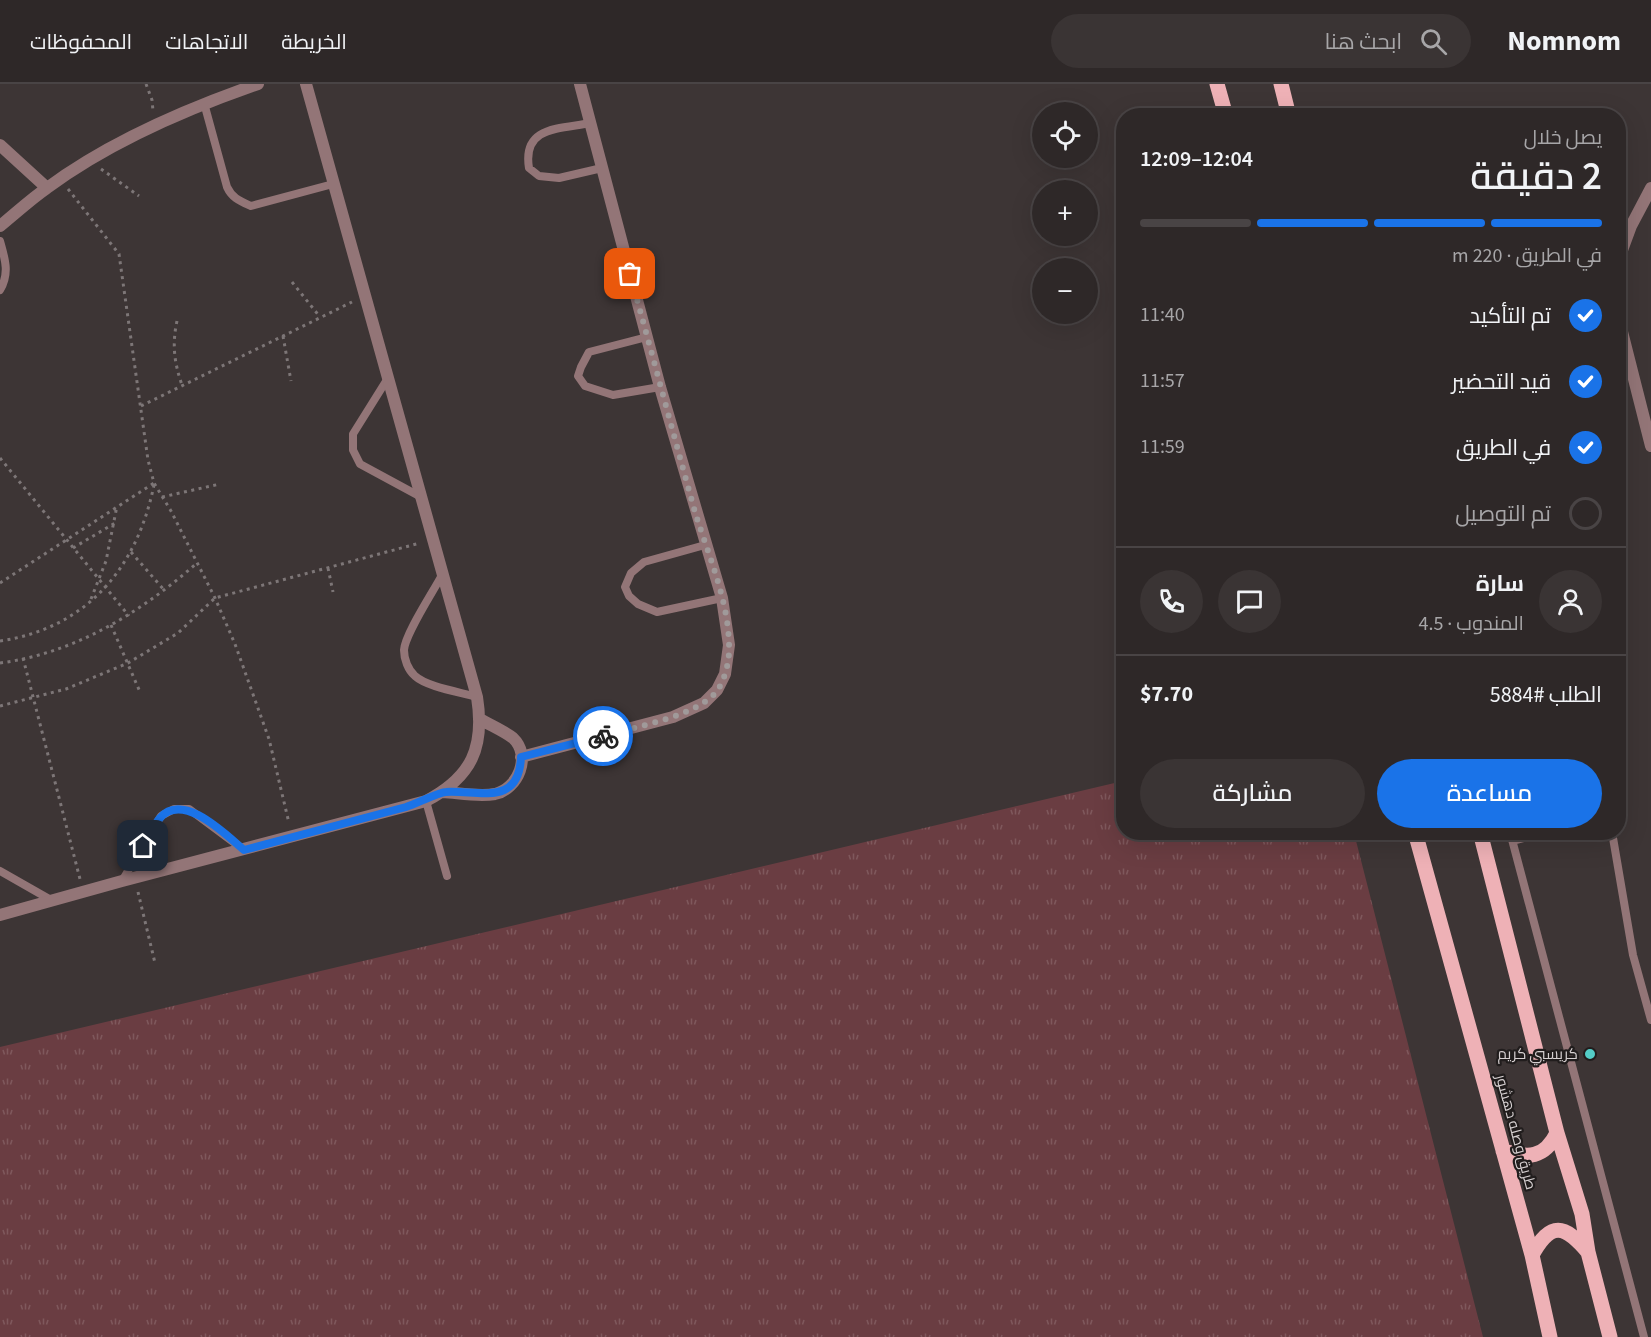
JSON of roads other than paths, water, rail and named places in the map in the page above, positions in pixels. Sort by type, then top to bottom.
[{"type":"main road","points":[[1217,84],[1224,108]]},
{"type":"main road","points":[[1281,84],[1287,108]]},
{"type":"main road","name":"طريق وصله دهشور","points":[[1417,840],[1532,1255],[1550,1337]]},
{"type":"main road","points":[[1482,840],[1557,1133],[1582,1214],[1588,1252],[1611,1337]]},
{"type":"main road","points":[[1503,1151],[1517,1155],[1534,1155],[1542,1152],[1552,1143],[1557,1133]]},
{"type":"main road","points":[[1532,1255],[1546,1234],[1556,1230],[1564,1230],[1575,1237],[1588,1252]]},
{"type":"street","points":[[0,226],[60,179],[154,125],[204,103],[258,84]]},
{"type":"street","points":[[0,915],[426,801],[443,792],[459,778],[471,760],[478,740],[480,719],[477,697],[306,84]]},
{"type":"street","points":[[521,757],[673,717],[704,702],[717,690],[725,674],[729,645],[722,598],[660,387],[580,84]]},
{"type":"street","points":[[0,144],[47,188]]},
{"type":"street","points":[[1626,239],[1651,188]]},
{"type":"street","points":[[1626,348],[1651,446]]},
{"type":"street","points":[[443,792],[493,794],[503,791],[518,777],[521,757],[519,747],[513,739],[480,719]]},
{"type":"lane","points":[[204,103],[227,187],[230,195],[239,201],[251,206],[333,184]]},
{"type":"lane","points":[[591,123],[541,133],[530,141],[527,156],[529,168],[539,176],[559,178],[602,168]]},
{"type":"lane","points":[[0,241],[7,268],[6,280],[0,290]]},
{"type":"lane","points":[[647,337],[589,352],[580,367],[578,376],[585,386],[613,395],[660,387]]},
{"type":"lane","points":[[388,378],[353,434],[353,450],[360,464],[421,497]]},
{"type":"lane","points":[[705,545],[644,562],[631,573],[625,587],[629,596],[638,604],[657,612],[722,598]]},
{"type":"lane","points":[[442,574],[409,636],[404,650],[406,664],[415,676],[477,697]]},
{"type":"lane","points":[[426,801],[447,876]]},
{"type":"lane","points":[[122,881],[161,816],[174,809],[189,809],[244,850]]},
{"type":"lane","points":[[1512,840],[1644,1337]]},
{"type":"lane","points":[[1613,840],[1632,947],[1651,1020]]},
{"type":"lane","points":[[0,871],[53,901]]},
{"type":"place","name":"كريسبي كريم","points":[[1590,1054]]}]
